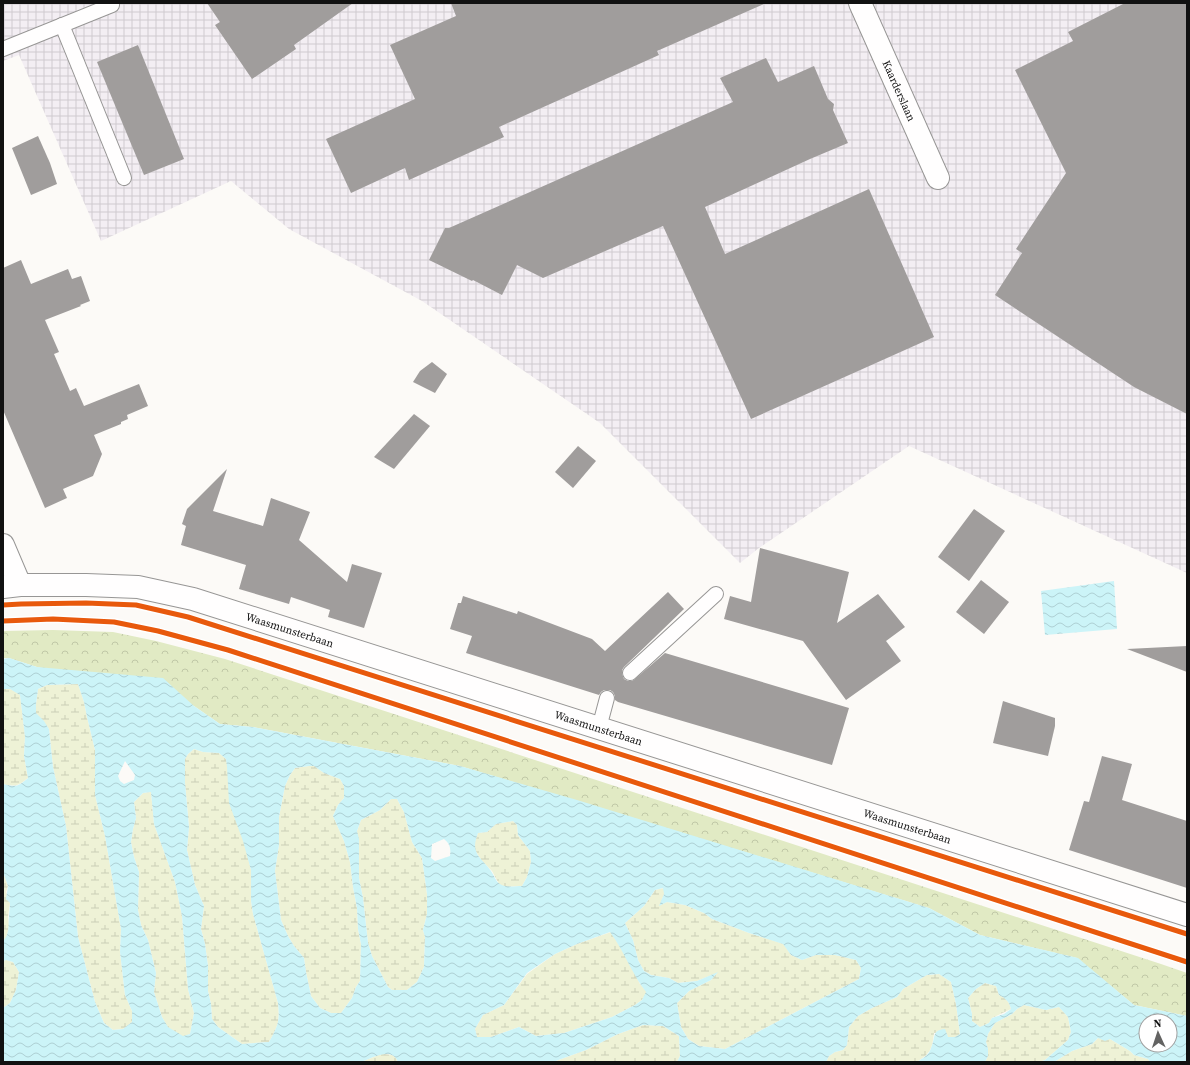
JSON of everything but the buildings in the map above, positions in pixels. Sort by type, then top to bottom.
[{"type":"street","name":"Kaarderslaan","points":[[860,3],[938,178]]},
{"type":"street","points":[[3,545],[12,586]]},
{"type":"street","name":"Waasmunsterbaan","points":[[12,586],[86,585],[138,587],[193,599],[1187,915]]},
{"type":"lane","points":[[3,48],[112,5]]},
{"type":"lane","points":[[62,25],[124,178]]},
{"type":"lane","points":[[630,673],[716,594]]},
{"type":"lane","points":[[599,728],[607,698]]},
{"type":"shaded area","points":[[3,3],[1187,3],[1187,573],[909,446],[759,548],[740,563],[600,423],[422,301],[289,229],[231,181],[101,241],[19,55],[3,61]]},
{"type":"green space","points":[[53,630],[113,632],[156,641],[225,659],[1187,973],[1187,1016],[1134,1005],[1077,958],[980,935],[929,908],[460,766],[253,727],[220,724],[194,706],[37,667],[9,658],[3,658],[3,631]]},
{"type":"green space","points":[[78,684],[84,702],[95,750],[95,795],[105,836],[121,929],[120,952],[125,995],[132,1011],[132,1022],[123,1029],[113,1030],[104,1023],[95,1002],[78,937],[66,826],[53,767],[49,729],[36,713],[38,689],[47,685]]},
{"type":"green space","points":[[3,689],[10,689],[20,694],[25,737],[24,756],[28,778],[14,786],[3,784]]},
{"type":"green space","points":[[194,749],[203,752],[219,753],[226,759],[251,870],[251,901],[253,914],[278,1003],[278,1024],[269,1042],[242,1044],[218,1027],[212,1019],[208,991],[208,966],[201,929],[204,906],[195,885],[187,850],[189,827],[185,783],[185,759]]},
{"type":"green space","points":[[314,766],[324,773],[340,779],[344,786],[344,798],[338,805],[333,816],[344,841],[350,862],[361,944],[360,981],[352,998],[341,1013],[331,1013],[320,1008],[311,996],[304,958],[294,946],[281,920],[275,871],[279,845],[279,817],[285,786],[290,775],[295,768]]},
{"type":"green space","points":[[151,792],[154,824],[175,882],[182,916],[188,989],[194,1013],[190,1034],[183,1037],[168,1028],[162,1017],[154,992],[156,973],[148,940],[141,925],[138,910],[139,872],[131,842],[136,818],[134,802],[143,793]]},
{"type":"green space","points":[[391,799],[397,799],[404,812],[412,842],[422,858],[427,894],[427,914],[423,930],[425,937],[424,967],[417,982],[407,990],[392,990],[388,987],[372,956],[368,943],[363,898],[359,878],[357,831],[361,820],[380,810]]},
{"type":"green space","points":[[513,821],[517,825],[518,835],[530,851],[531,862],[527,877],[522,886],[505,887],[499,884],[492,871],[481,860],[475,850],[474,844],[478,833],[487,832],[496,824]]},
{"type":"green space","points":[[3,872],[8,886],[6,892],[10,903],[7,937],[3,941]]},
{"type":"green space","points":[[664,888],[664,894],[660,905],[667,902],[685,905],[704,913],[712,919],[784,944],[791,955],[802,960],[816,955],[835,955],[856,960],[861,968],[859,979],[725,1049],[699,1046],[688,1039],[681,1027],[677,1003],[689,991],[711,980],[717,973],[697,981],[678,983],[669,978],[651,975],[644,971],[638,960],[633,940],[625,923],[644,906],[655,890]]},
{"type":"green space","points":[[611,932],[631,965],[640,984],[647,992],[642,1000],[612,1017],[564,1033],[536,1036],[519,1027],[491,1037],[477,1037],[475,1029],[483,1015],[504,1005],[527,974],[555,954],[577,944]]},
{"type":"green space","points":[[6,960],[13,962],[19,972],[16,990],[10,1003],[3,1008],[3,961]]},
{"type":"green space","points":[[939,974],[951,982],[956,1004],[960,1035],[948,1037],[946,1033],[934,1033],[930,1050],[917,1062],[826,1062],[829,1056],[835,1052],[843,1050],[847,1045],[849,1027],[858,1016],[897,997],[903,989],[927,975]]},
{"type":"green space","points":[[985,983],[996,986],[999,995],[1007,1000],[1011,1009],[992,1018],[989,1023],[980,1027],[972,1021],[968,998],[976,989]]},
{"type":"green space","points":[[1024,1005],[1046,1010],[1059,1007],[1068,1017],[1071,1032],[1068,1040],[1045,1060],[1039,1062],[985,1062],[988,1056],[986,1042],[988,1034],[995,1023],[1012,1014]]},
{"type":"green space","points":[[643,1025],[663,1026],[679,1036],[680,1056],[677,1062],[553,1062],[586,1050],[618,1034]]},
{"type":"green space","points":[[1098,1038],[1110,1039],[1134,1055],[1148,1059],[1150,1062],[1054,1062],[1072,1051],[1092,1044]]},
{"type":"green space","points":[[381,1054],[389,1054],[394,1056],[398,1062],[361,1062]]},
{"type":"water","points":[[1114,581],[1117,629],[1045,635],[1041,591]]},
{"type":"water","points":[[9,658],[37,667],[163,678],[194,706],[220,724],[253,727],[460,766],[577,800],[929,908],[980,935],[1078,958],[1134,1005],[1173,1013],[1138,1013],[1138,1053],[1178,1053],[1178,1014],[1187,1016],[1187,1059],[1185,1062],[1150,1062],[1148,1059],[1134,1055],[1110,1039],[1105,1041],[1098,1038],[1092,1044],[1072,1051],[1054,1062],[1039,1062],[1045,1060],[1068,1040],[1071,1032],[1068,1017],[1059,1007],[1046,1010],[1024,1005],[1012,1014],[995,1023],[988,1034],[986,1042],[988,1056],[985,1062],[917,1062],[929,1053],[935,1035],[938,1031],[945,1029],[948,1037],[955,1037],[960,1034],[951,982],[939,974],[927,975],[903,989],[897,997],[858,1016],[849,1027],[847,1045],[843,1050],[835,1052],[829,1056],[826,1062],[677,1062],[680,1056],[679,1036],[663,1026],[643,1025],[618,1034],[586,1050],[553,1062],[398,1062],[395,1057],[391,1055],[381,1054],[361,1062],[3,1062],[3,1008],[10,1003],[16,990],[19,972],[13,962],[6,960],[3,961],[3,941],[8,932],[10,903],[6,899],[8,886],[3,872],[3,784],[17,786],[28,778],[24,756],[25,737],[20,695],[10,689],[3,689],[3,659]],"holes":[[[78,684],[84,702],[95,750],[95,795],[105,836],[121,929],[120,952],[125,995],[132,1011],[132,1022],[123,1029],[113,1030],[104,1023],[95,1002],[78,937],[66,826],[53,767],[49,729],[36,713],[38,689],[47,685]],[[194,749],[203,752],[219,753],[226,759],[229,803],[243,841],[251,870],[251,901],[253,914],[278,1003],[278,1023],[269,1042],[242,1044],[218,1027],[212,1019],[208,991],[208,966],[201,929],[204,906],[195,885],[187,850],[189,827],[185,783],[185,759]],[[125,761],[135,775],[134,780],[124,784],[120,781],[118,776]],[[314,766],[324,773],[340,779],[344,786],[344,798],[338,805],[333,816],[344,841],[350,862],[361,944],[360,981],[352,998],[341,1013],[331,1013],[320,1008],[311,996],[304,958],[294,946],[281,920],[275,871],[279,845],[279,817],[285,786],[295,768]],[[151,792],[154,824],[175,882],[182,916],[188,989],[194,1013],[190,1034],[183,1036],[168,1027],[162,1017],[154,992],[156,973],[148,940],[141,925],[138,910],[139,872],[131,842],[136,818],[134,802],[143,793]],[[391,799],[397,799],[404,812],[412,842],[422,858],[427,894],[427,914],[423,930],[425,937],[424,967],[417,982],[407,990],[392,990],[388,987],[372,956],[368,943],[363,898],[359,878],[359,839],[357,831],[361,820],[380,810]],[[513,821],[517,825],[518,835],[530,851],[531,862],[527,877],[522,886],[505,886],[497,882],[491,871],[477,854],[475,846],[478,833],[487,832],[496,824]],[[444,839],[450,846],[450,856],[435,861],[431,858],[432,844]],[[663,888],[664,894],[659,906],[667,902],[685,905],[704,913],[712,919],[783,944],[791,955],[802,960],[816,955],[835,955],[856,960],[861,968],[859,979],[725,1049],[699,1046],[688,1039],[681,1027],[677,1003],[689,991],[711,980],[718,972],[697,981],[678,983],[669,978],[651,975],[644,971],[638,960],[633,940],[625,923],[644,906],[655,890]],[[610,932],[620,947],[636,978],[646,992],[642,1000],[612,1017],[564,1033],[536,1036],[519,1027],[491,1037],[477,1037],[475,1029],[483,1015],[504,1005],[527,973],[555,954]],[[985,983],[996,986],[999,995],[1006,1000],[1011,1009],[1004,1014],[992,1018],[989,1023],[980,1027],[972,1021],[968,998],[976,989]]]},
{"type":"cycle path","points":[[3,605],[86,603],[136,605],[188,617],[1187,934]]},
{"type":"cycle path","points":[[3,621],[53,619],[114,622],[158,631],[228,650],[1187,962]]}]
